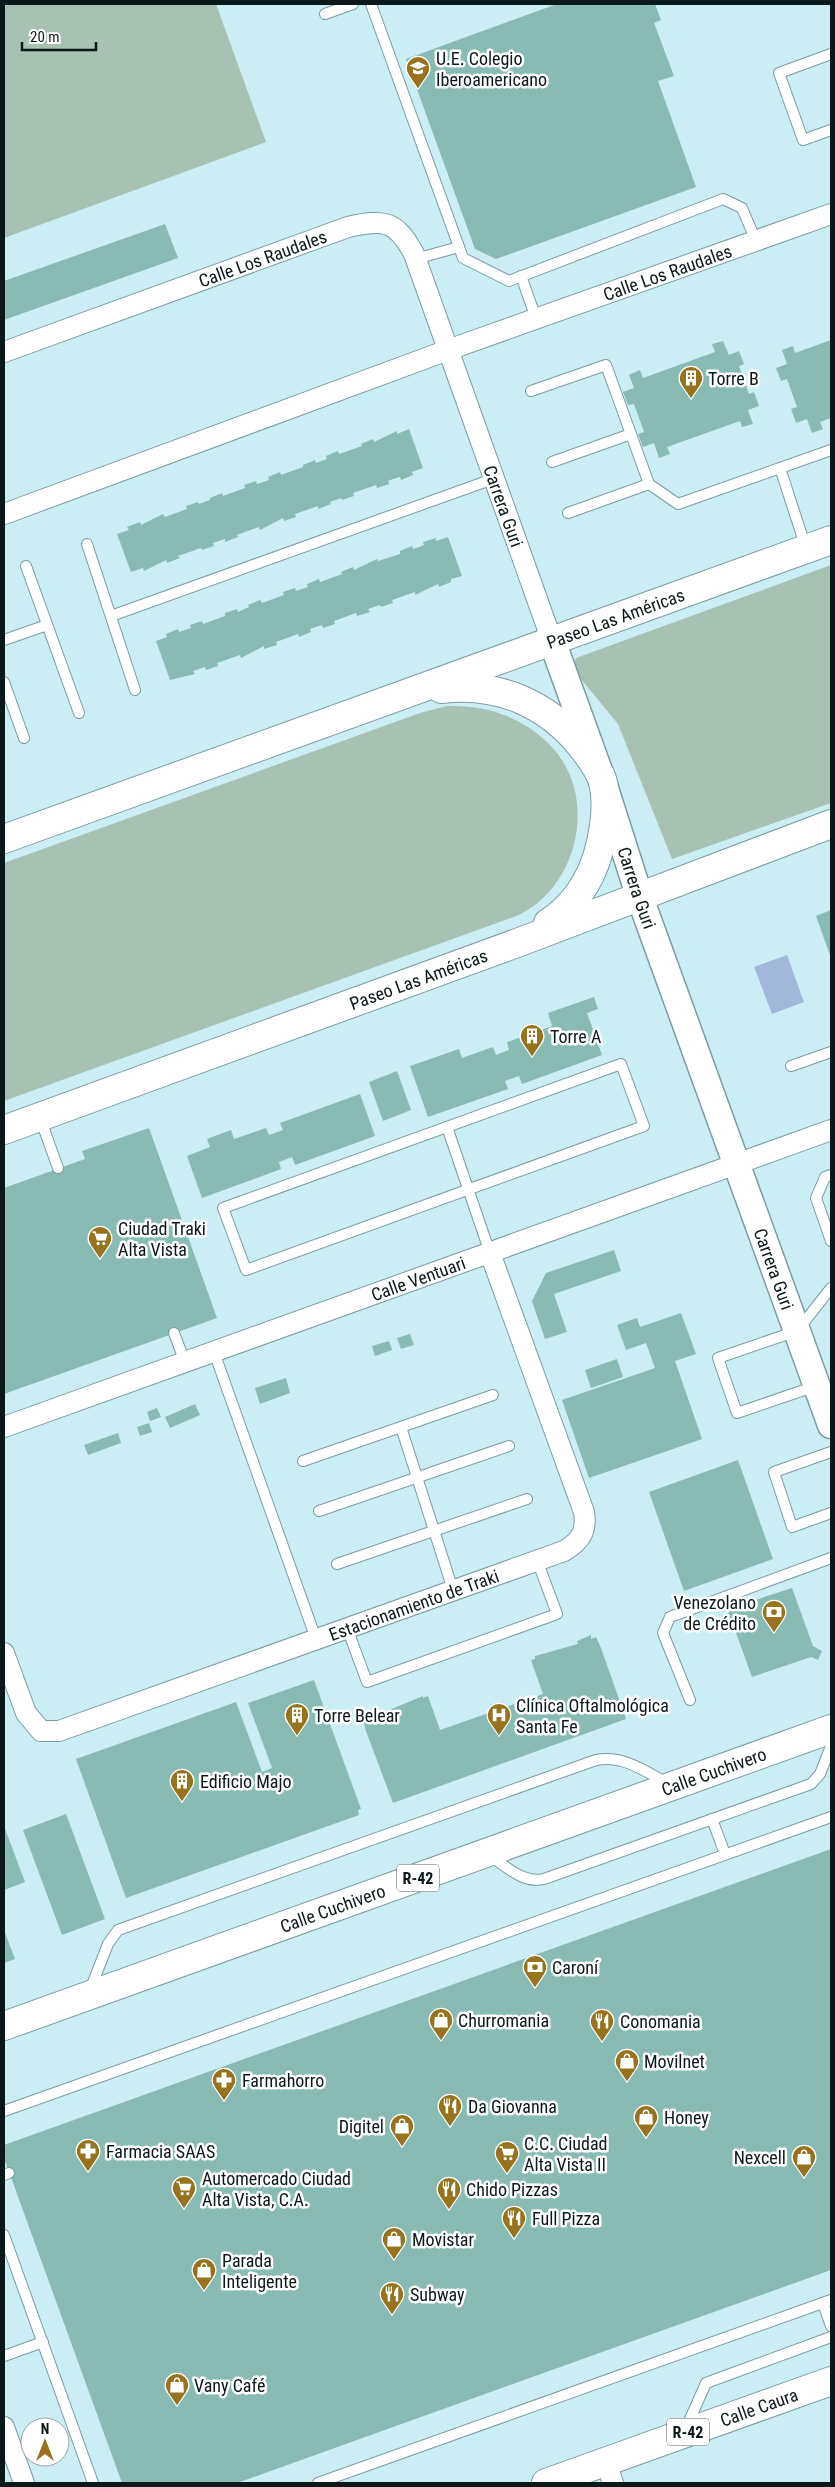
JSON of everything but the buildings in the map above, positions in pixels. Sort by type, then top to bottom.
[{"type":"main road","name":"Paseo Las Américas","points":[[4,839],[819,545]]},
{"type":"main road","points":[[408,693],[454,687],[480,688],[505,692],[533,704],[554,717],[575,739],[589,756],[602,779],[604,806],[603,838],[594,868],[579,894],[560,915],[517,943]]},
{"type":"main road","name":"Paseo Las Américas","points":[[4,1130],[517,943],[639,895],[831,824]]},
{"type":"main road","name":"Calle Cuchivero","points":[[4,2026],[831,1729]]},
{"type":"main road","name":"Calle Caura","points":[[546,2483],[609,2472],[684,2434],[831,2381]]},
{"type":"street","name":"Calle Los Raudales","points":[[4,514],[536,318],[831,214]]},
{"type":"street","name":"Calle Los Raudales","points":[[4,352],[348,227],[369,222],[386,222],[400,230],[415,259],[448,350]]},
{"type":"street","name":"Carrera Guri","points":[[448,350],[602,779],[639,895],[831,1425]]},
{"type":"street","name":"Calle Ventuari","points":[[4,1427],[831,1130]]},
{"type":"street","name":"Estacionamiento de Traki","points":[[4,1653],[26,1713],[35,1726],[49,1732],[59,1731],[564,1551],[578,1542],[586,1525],[584,1512],[490,1252]]},
{"type":"street","points":[[4,2427],[24,2483]]},
{"type":"lane","points":[[325,14],[353,4]]},
{"type":"lane","points":[[371,4],[463,258],[509,281],[723,199],[742,208],[756,241]]},
{"type":"lane","points":[[831,54],[779,73],[803,140],[831,130]]},
{"type":"lane","points":[[415,259],[459,247]]},
{"type":"lane","points":[[521,276],[536,318]]},
{"type":"lane","points":[[531,391],[606,365],[649,484],[678,504],[831,450]]},
{"type":"lane","points":[[552,462],[631,434]]},
{"type":"lane","points":[[780,468],[819,545]]},
{"type":"lane","points":[[111,616],[493,479]]},
{"type":"lane","points":[[568,513],[649,484]]},
{"type":"lane","points":[[87,544],[136,690]]},
{"type":"lane","points":[[26,566],[79,713]]},
{"type":"lane","points":[[4,640],[47,625]]},
{"type":"lane","points":[[4,682],[24,738]]},
{"type":"lane","points":[[791,1066],[831,1052]]},
{"type":"lane","points":[[621,1064],[644,1126],[468,1189],[246,1270],[224,1208],[621,1064]]},
{"type":"lane","points":[[40,1117],[58,1168]]},
{"type":"lane","points":[[447,1127],[490,1252]]},
{"type":"lane","points":[[831,1175],[825,1177],[816,1198],[831,1241]]},
{"type":"lane","points":[[817,1385],[737,1413],[718,1358],[797,1331],[831,1288]]},
{"type":"lane","points":[[174,1333],[184,1362]]},
{"type":"lane","points":[[214,1352],[316,1639]]},
{"type":"lane","points":[[303,1461],[493,1396]]},
{"type":"lane","points":[[401,1427],[453,1590]]},
{"type":"lane","points":[[319,1511],[509,1446]]},
{"type":"lane","points":[[831,1452],[774,1472],[792,1527],[831,1514]]},
{"type":"lane","points":[[338,1564],[527,1499]]},
{"type":"lane","points":[[690,1700],[663,1633],[670,1617],[831,1558]]},
{"type":"lane","points":[[347,1628],[367,1682],[557,1614],[538,1560]]},
{"type":"lane","points":[[486,1853],[525,1879],[536,1881],[811,1784],[820,1774],[831,1746]]},
{"type":"lane","points":[[88,1996],[108,1944],[118,1930],[596,1760],[611,1759],[625,1762],[672,1786]]},
{"type":"lane","points":[[4,2111],[831,1817]]},
{"type":"lane","points":[[712,1819],[725,1854]]},
{"type":"lane","points":[[4,2235],[93,2483]]},
{"type":"lane","points":[[318,2483],[827,2302],[831,2326]]},
{"type":"lane","points":[[684,2434],[706,2383],[831,2337]]},
{"type":"lane","points":[[4,2356],[42,2342]]},
{"type":"green space","points":[[4,4],[216,4],[266,142],[4,238]]},
{"type":"green space","points":[[831,565],[831,803],[672,859],[618,724],[576,673],[574,663],[576,658]]},
{"type":"green space","points":[[447,706],[489,710],[514,719],[548,743],[564,763],[574,786],[578,811],[576,836],[569,860],[557,882],[540,901],[519,915],[4,1101],[4,863],[420,713]]},
{"type":"water","points":[[787,955],[804,1002],[772,1014],[754,967]]},
{"type":"place","name":"U.E. Colegio Iberoamericano","points":[[418,89]]},
{"type":"place","name":"Torre B","points":[[691,399]]},
{"type":"place","name":"Torre A","points":[[532,1057]]},
{"type":"place","name":"Ciudad Traki Alta Vista","points":[[100,1259]]},
{"type":"place","name":"Venezolano de Crédito","points":[[774,1633]]},
{"type":"place","name":"Torre Belear","points":[[297,1736]]},
{"type":"place","name":"Clínica Oftalmológica Santa Fe","points":[[499,1736]]},
{"type":"place","name":"Edificio Majo","points":[[182,1802]]},
{"type":"place","name":"Caroní","points":[[535,1988]]},
{"type":"place","name":"Churromania","points":[[441,2041]]},
{"type":"place","name":"Conomania","points":[[602,2042]]},
{"type":"place","name":"Movilnet","points":[[627,2082]]},
{"type":"place","name":"Farmahorro","points":[[224,2101]]},
{"type":"place","name":"Da Giovanna","points":[[450,2127]]},
{"type":"place","name":"Honey","points":[[646,2138]]},
{"type":"place","name":"Digitel","points":[[402,2147]]},
{"type":"place","name":"Farmacia SAAS","points":[[88,2172]]},
{"type":"place","name":"C.C. Ciudad Alta Vista II","points":[[507,2174]]},
{"type":"place","name":"Nexcell","points":[[804,2178]]},
{"type":"place","name":"Automercado Ciudad Alta Vista, C.A.","points":[[184,2209]]},
{"type":"place","name":"Chido Pizzas","points":[[449,2210]]},
{"type":"place","name":"Full Pizza","points":[[514,2239]]},
{"type":"place","name":"Movistar","points":[[394,2260]]},
{"type":"place","name":"Parada Inteligente","points":[[204,2291]]},
{"type":"place","name":"Subway","points":[[392,2315]]},
{"type":"place","name":"Vany Café","points":[[177,2406]]}]
